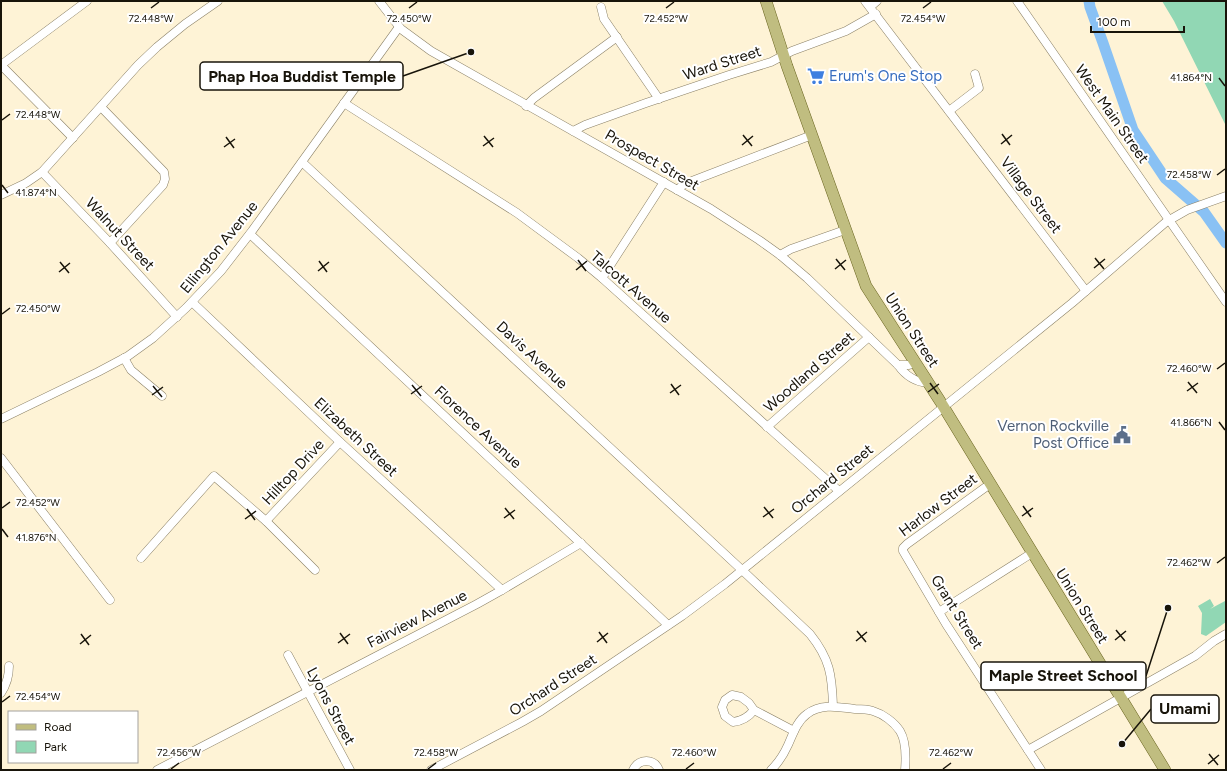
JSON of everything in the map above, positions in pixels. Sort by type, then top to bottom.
[{"type":"main road","name":"Union Street","points":[[766,1],[845,230],[866,286],[916,363],[1164,770]]},
{"type":"street","points":[[73,138],[1,65],[87,1]]},
{"type":"street","points":[[1,196],[26,183],[42,172],[138,65],[185,24],[218,1]]},
{"type":"street","points":[[868,4],[877,1]]},
{"type":"street","name":"West Main Street","points":[[1017,1],[1226,302]]},
{"type":"street","name":"Prospect Street","points":[[380,2],[406,34],[431,51],[526,106],[664,182],[734,223],[759,240],[780,255],[816,287],[911,378],[928,383]]},
{"type":"street","name":"Village Street","points":[[868,4],[1086,291]]},
{"type":"street","points":[[601,6],[603,17],[659,99]]},
{"type":"street","name":"Ward Street","points":[[573,131],[585,125],[659,99],[729,75],[767,64],[792,51],[846,31],[876,14]]},
{"type":"street","name":"Ellington Avenue","points":[[1,419],[124,358],[148,343],[177,317],[221,271],[250,234],[399,27]]},
{"type":"street","points":[[526,106],[534,98],[617,37]]},
{"type":"street","points":[[949,111],[979,88],[975,74]]},
{"type":"street","name":"Talcott Avenue","points":[[344,103],[517,213],[578,258],[839,491]]},
{"type":"street","points":[[101,107],[164,172],[165,179],[163,186],[110,243]]},
{"type":"street","points":[[677,190],[687,183],[812,135]]},
{"type":"street","name":"Davis Avenue","points":[[302,162],[810,634],[826,658],[830,670],[833,706]]},
{"type":"street","name":"Walnut Street","points":[[42,172],[110,243],[177,317]]},
{"type":"street","points":[[602,278],[664,182]]},
{"type":"street","name":"Orchard Street","points":[[431,770],[530,718],[709,596],[1086,291],[1169,220],[1187,210],[1226,196]]},
{"type":"street","points":[[780,255],[791,249],[845,230]]},
{"type":"street","name":"Florence Avenue","points":[[250,234],[668,625]]},
{"type":"street","name":"Elizabeth Street","points":[[192,302],[340,442],[502,590]]},
{"type":"street","name":"Woodland Street","points":[[767,427],[869,337]]},
{"type":"street","points":[[124,358],[132,370],[162,396]]},
{"type":"street","points":[[898,365],[909,365],[916,363]]},
{"type":"street","name":"Hilltop Drive","points":[[266,521],[340,442]]},
{"type":"street","points":[[1,458],[110,600]]},
{"type":"street","name":"Hilltop Drive","points":[[141,558],[214,476],[266,521],[315,570]]},
{"type":"street","name":"Harlow Street","points":[[903,549],[907,544],[990,484]]},
{"type":"street","name":"Fairview Avenue","points":[[157,770],[502,590],[581,543]]},
{"type":"street","name":"Grant Street","points":[[903,549],[905,556],[939,612],[1042,770]]},
{"type":"street","points":[[939,612],[1032,553]]},
{"type":"street","points":[[1028,750],[1195,656],[1214,641],[1226,634]]},
{"type":"street","name":"Lyons Street","points":[[288,656],[350,770]]},
{"type":"street","points":[[1,693],[9,679],[9,666]]},
{"type":"street","points":[[771,770],[781,758],[799,722],[807,714],[820,708],[833,706],[872,711],[883,715],[892,722],[900,731],[903,742],[906,761],[905,770]]},
{"type":"street","points":[[754,710],[794,731]]},
{"type":"street","points":[[633,770],[638,763],[646,760],[655,764],[659,770]]},
{"type":"green space","points":[[1162,1],[1226,1],[1226,126],[1174,21]]},
{"type":"green space","points":[[1210,599],[1214,606],[1210,609],[1225,601],[1226,622],[1206,636],[1201,634],[1202,613],[1198,606]]},
{"type":"waterway","points":[[1089,1],[1133,130],[1165,178],[1204,212],[1226,243]]},
{"type":"place","name":"Phap Hoa Buddist Temple","points":[[471,52]]},
{"type":"place","name":"Erum's One Stop","points":[[816,76]]},
{"type":"place","name":"Vernon Rockville Post Office","points":[[1122,435]]},
{"type":"place","name":"Maple Street School","points":[[1168,608]]},
{"type":"place","name":"Umami","points":[[1122,744]]}]
